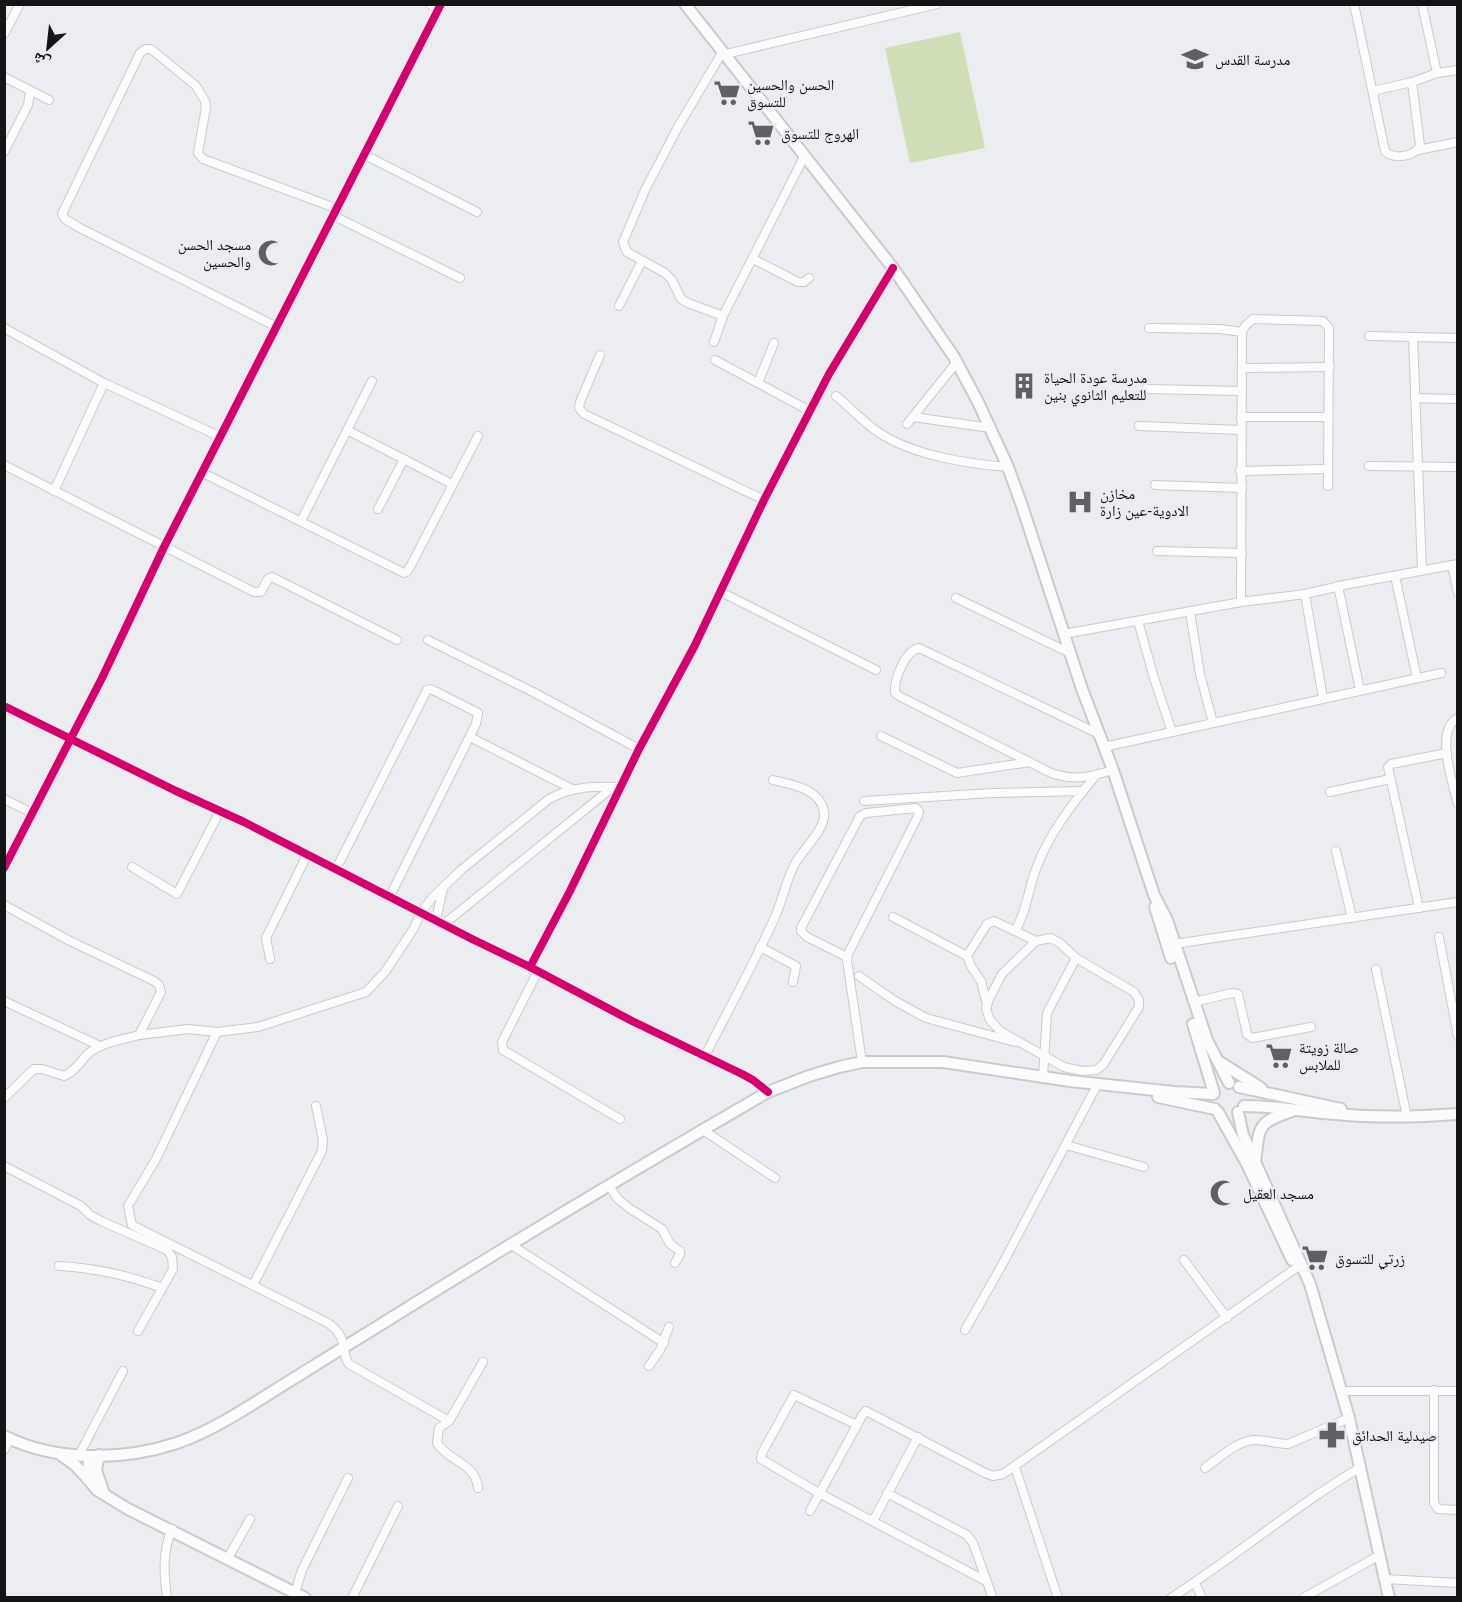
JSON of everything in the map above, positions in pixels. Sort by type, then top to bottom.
[{"type":"main road","points":[[685,4],[892,268],[957,362],[991,428],[1008,467],[1070,653],[1207,1040],[1216,1060],[1234,1085],[1244,1094],[1241,1128],[1308,1277],[1349,1418],[1389,1598]]},
{"type":"main road","points":[[1155,895],[1159,922],[1200,1043],[1213,1093],[1212,1101],[1247,1164],[1296,1268],[1313,1297]]},
{"type":"main road","points":[[1216,1060],[1277,1096]]},
{"type":"main road","points":[[7,1438],[32,1448],[58,1454],[89,1456],[144,1451],[178,1442],[224,1421],[510,1244],[768,1092],[810,1076],[862,1062],[943,1062],[1070,1081],[1174,1092],[1213,1093],[1221,1085],[1234,1085],[1370,1116]]},
{"type":"main road","points":[[1070,1081],[1178,1100],[1217,1110],[1230,1116],[1241,1109],[1297,1109],[1407,1117],[1458,1114]]},
{"type":"main road","points":[[1255,1162],[1258,1134],[1263,1124],[1297,1109]]},
{"type":"main road","points":[[58,1454],[75,1465],[97,1490],[128,1509],[228,1558],[294,1595],[305,1598]]},
{"type":"main road","points":[[88,1479],[89,1456]]},
{"type":"main road","points":[[89,1456],[104,1494]]},
{"type":"street","points":[[4,34],[20,4]]},
{"type":"street","points":[[4,868],[72,739],[164,547],[440,7],[430,4]]},
{"type":"street","points":[[723,316],[681,299],[672,280],[665,273],[627,252],[623,242],[646,188],[678,127],[725,53],[937,4]]},
{"type":"street","points":[[1354,4],[1385,151],[1389,156],[1395,157],[1458,142]]},
{"type":"street","points":[[1422,4],[1437,73]]},
{"type":"street","points":[[277,327],[78,227],[65,219],[62,214],[140,53],[146,49],[150,49],[196,86],[201,94],[206,107],[198,153],[203,159],[336,212],[460,278]]},
{"type":"street","points":[[1373,91],[1412,82],[1437,73],[1458,70]]},
{"type":"street","points":[[4,77],[50,100]]},
{"type":"street","points":[[1412,82],[1420,145],[1418,150]]},
{"type":"street","points":[[4,152],[28,105],[30,91]]},
{"type":"street","points":[[365,155],[477,212]]},
{"type":"street","points":[[714,342],[723,316],[804,157]]},
{"type":"street","points":[[753,259],[798,282],[804,282],[808,278]]},
{"type":"street","points":[[619,306],[642,261]]},
{"type":"street","points":[[620,1119],[503,1050],[502,1042],[617,787],[694,647],[764,501],[829,374],[892,268]]},
{"type":"street","points":[[1241,602],[1242,332],[1253,319],[1323,321],[1329,328],[1328,486]]},
{"type":"street","points":[[4,328],[104,383],[221,437]]},
{"type":"street","points":[[1149,328],[1220,329],[1242,332]]},
{"type":"street","points":[[1369,336],[1458,338]]},
{"type":"street","points":[[1413,337],[1422,570]]},
{"type":"street","points":[[758,383],[774,343]]},
{"type":"street","points":[[600,355],[580,402],[579,408],[584,414],[764,501]]},
{"type":"street","points":[[715,360],[810,411]]},
{"type":"street","points":[[957,362],[910,421],[991,428]]},
{"type":"street","points":[[1243,368],[1330,366]]},
{"type":"street","points":[[301,522],[372,381]]},
{"type":"street","points":[[54,491],[104,383]]},
{"type":"street","points":[[1146,389],[1241,391]]},
{"type":"street","points":[[836,396],[876,430],[914,449],[938,456],[1008,467]]},
{"type":"street","points":[[1415,398],[1454,399]]},
{"type":"street","points":[[1241,417],[1328,417]]},
{"type":"street","points":[[1139,426],[1241,430]]},
{"type":"street","points":[[348,429],[452,484]]},
{"type":"street","points":[[203,472],[401,572],[407,572],[478,436]]},
{"type":"street","points":[[378,510],[404,459]]},
{"type":"street","points":[[4,465],[254,592],[261,592],[268,579],[272,577],[397,640]]},
{"type":"street","points":[[1369,466],[1458,467]]},
{"type":"street","points":[[1240,471],[1327,469]]},
{"type":"street","points":[[1155,485],[1242,488]]},
{"type":"street","points":[[1157,551],[1242,553]]},
{"type":"street","points":[[1064,634],[1241,602],[1305,594],[1455,565],[1458,593]]},
{"type":"street","points":[[1395,576],[1417,678]]},
{"type":"street","points":[[1338,586],[1360,690]]},
{"type":"street","points":[[721,592],[876,670]]},
{"type":"street","points":[[1305,594],[1323,698]]},
{"type":"street","points":[[956,598],[1070,653]]},
{"type":"street","points":[[1190,612],[1200,674],[1213,723]]},
{"type":"street","points":[[1138,621],[1172,732]]},
{"type":"street","points":[[428,640],[533,692],[639,749]]},
{"type":"street","points":[[1099,734],[919,648],[910,652],[896,679],[896,693],[1029,762],[1065,778],[1113,771]]},
{"type":"street","points":[[1104,747],[1441,673]]},
{"type":"street","points":[[336,869],[427,690],[431,689],[478,712],[479,716],[470,737],[390,896]]},
{"type":"street","points":[[4,706],[390,896],[632,1021],[753,1080],[768,1092]]},
{"type":"street","points":[[1458,718],[1447,729],[1445,744],[1458,804]]},
{"type":"street","points":[[881,736],[957,773],[1029,762]]},
{"type":"street","points":[[470,737],[572,789]]},
{"type":"street","points":[[1419,908],[1388,768],[1391,764],[1447,753]]},
{"type":"street","points":[[1016,931],[1026,908],[1044,851],[1096,775]]},
{"type":"street","points":[[1330,792],[1390,779]]},
{"type":"street","points":[[705,1056],[776,915],[796,862],[809,845],[824,818],[823,808],[817,796],[807,790],[773,780]]},
{"type":"street","points":[[4,1098],[34,1069],[42,1069],[64,1076],[100,1046],[139,1035],[188,1029],[217,1032],[258,1027],[366,992],[385,972],[414,928],[421,912],[461,870],[549,799],[572,789],[592,786],[617,787]]},
{"type":"street","points":[[444,924],[617,787]]},
{"type":"street","points":[[864,801],[992,793],[1083,791]]},
{"type":"street","points":[[4,799],[32,813]]},
{"type":"street","points":[[847,957],[807,937],[801,928],[860,816],[866,813],[916,808],[919,812],[918,816],[876,895],[847,957],[862,1062]]},
{"type":"street","points":[[132,867],[177,894],[220,811]]},
{"type":"street","points":[[1336,851],[1352,918]]},
{"type":"street","points":[[270,959],[266,938],[307,855]]},
{"type":"street","points":[[435,920],[444,887]]},
{"type":"street","points":[[1174,944],[1458,902]]},
{"type":"street","points":[[4,905],[159,985],[161,992],[139,1035]]},
{"type":"street","points":[[893,917],[967,956],[981,981],[987,1005]]},
{"type":"street","points":[[967,956],[979,935],[991,921],[1036,941]]},
{"type":"street","points":[[1439,937],[1458,1036]]},
{"type":"street","points":[[1051,938],[1060,943],[1076,958],[1134,992],[1139,1000],[1139,1007],[1103,1065],[1096,1070],[1082,1071],[1064,1067],[1000,1030],[990,1020],[987,1005],[1002,974],[1036,941],[1051,938]]},
{"type":"street","points":[[760,947],[796,966],[793,982]]},
{"type":"street","points":[[1044,1077],[1047,1013],[1076,958]]},
{"type":"street","points":[[1376,969],[1407,1117]]},
{"type":"street","points":[[859,976],[895,1001],[926,1018],[1025,1045]]},
{"type":"street","points":[[1194,1002],[1232,993],[1238,994],[1247,1034],[1252,1038],[1311,1027]]},
{"type":"street","points":[[4,1001],[100,1046]]},
{"type":"street","points":[[217,1032],[128,1209],[134,1226],[328,1323],[339,1333],[349,1364],[449,1421]]},
{"type":"street","points":[[965,1330],[1002,1266],[1096,1087]]},
{"type":"street","points":[[253,1285],[322,1151],[323,1140],[315,1106]]},
{"type":"street","points":[[702,1130],[775,1178]]},
{"type":"street","points":[[1066,1145],[1144,1167]]},
{"type":"street","points":[[4,1166],[81,1206],[101,1221],[167,1250],[172,1257],[173,1269],[138,1331]]},
{"type":"street","points":[[609,1186],[618,1199],[629,1208],[662,1228],[670,1244],[680,1251],[675,1263]]},
{"type":"street","points":[[510,1244],[664,1343]]},
{"type":"street","points":[[1184,1260],[1227,1318]]},
{"type":"street","points":[[58,1266],[122,1274],[162,1288]]},
{"type":"street","points":[[810,1511],[866,1411],[993,1476],[1003,1474],[1296,1268]]},
{"type":"street","points":[[649,1366],[664,1343],[669,1327]]},
{"type":"street","points":[[478,1488],[471,1470],[446,1455],[437,1443],[439,1428],[449,1421],[483,1362]]},
{"type":"street","points":[[89,1456],[123,1371]]},
{"type":"street","points":[[1434,1390],[1434,1503],[1438,1509],[1458,1510]]},
{"type":"street","points":[[1341,1391],[1458,1391]]},
{"type":"street","points":[[857,1425],[796,1394],[790,1398],[761,1459],[819,1493],[986,1581]]},
{"type":"street","points":[[1205,1468],[1251,1440],[1288,1444],[1349,1418]]},
{"type":"street","points":[[873,1521],[918,1437]]},
{"type":"street","points":[[4,1449],[7,1438]]},
{"type":"street","points":[[1015,1467],[1058,1598]]},
{"type":"street","points":[[1171,1598],[1317,1495],[1361,1467]]},
{"type":"street","points":[[294,1595],[302,1570],[348,1478]]},
{"type":"street","points":[[887,1493],[967,1534],[973,1543],[992,1596]]},
{"type":"street","points":[[352,1598],[398,1506]]},
{"type":"street","points":[[228,1558],[250,1519]]},
{"type":"street","points":[[167,1598],[165,1555],[167,1539],[172,1529]]},
{"type":"street","points":[[1303,1598],[1380,1555]]},
{"type":"street","points":[[1385,1579],[1458,1583]]},
{"type":"street","points":[[1195,1583],[1202,1598]]},
{"type":"street","points":[[1323,1587],[1324,1598]]},
{"type":"green space","points":[[960,32],[985,148],[910,163],[885,48]]},
{"type":"cycle path","points":[[4,868],[102,678],[164,547],[441,4]]},
{"type":"cycle path","points":[[530,967],[639,749],[694,647],[764,500],[829,374],[893,268]]},
{"type":"cycle path","points":[[4,706],[244,822],[632,1021],[742,1074],[768,1092]]},
{"type":"place","name":"مدرسة القدس","points":[[1195,59]]},
{"type":"place","name":"الحسن والحسين للتسوق","points":[[727,93]]},
{"type":"place","name":"الهروج للتسوق","points":[[761,133]]},
{"type":"place","name":"مسجد الحسن والحسين","points":[[271,253]]},
{"type":"place","name":"مدرسة عودة الحياة للتعليم الثانوي بنين","points":[[1024,386]]},
{"type":"place","name":"مخازن الادوية-عين زارة","points":[[1080,502]]},
{"type":"place","name":"صالة زويتة للملابس","points":[[1279,1056]]},
{"type":"place","name":"مسجد العقيل","points":[[1223,1193]]},
{"type":"place","name":"زرتي للتسوق","points":[[1315,1258]]},
{"type":"place","name":"صيدلية الحدائق","points":[[1332,1435]]}]
